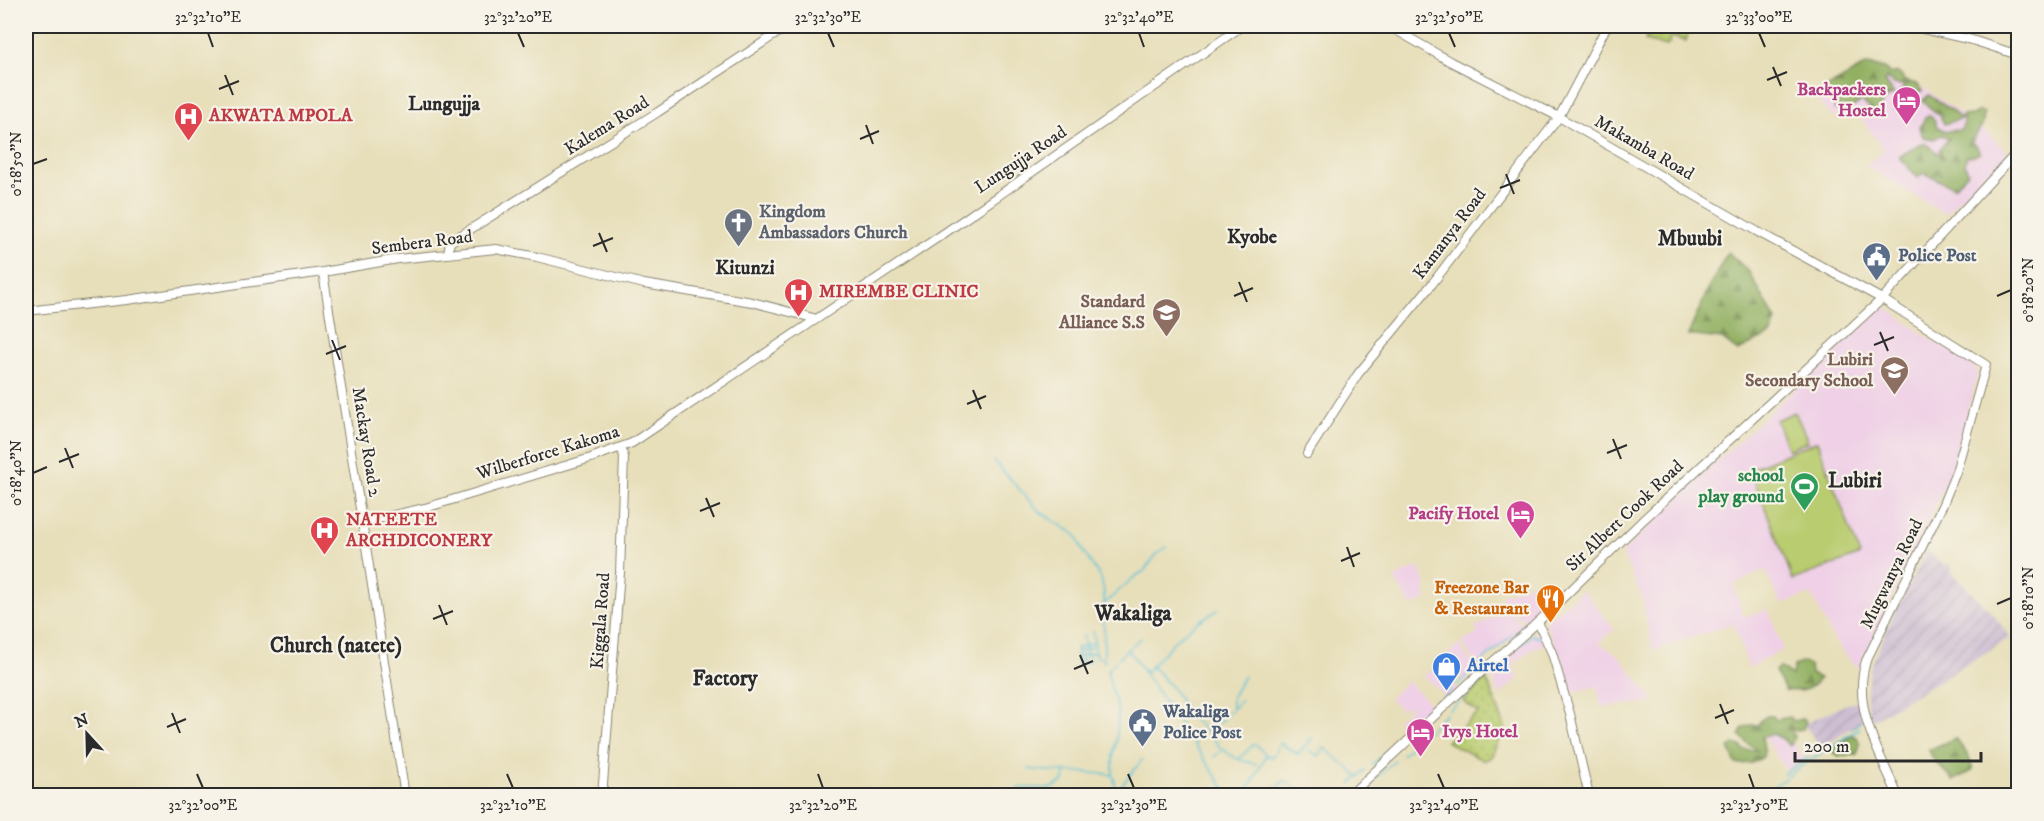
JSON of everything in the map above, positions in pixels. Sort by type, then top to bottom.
[{"type":"main road","name":"Sir Albert Cook Road","points":[[1349,795],[1538,622],[1651,513],[1882,299],[2019,151]]},
{"type":"street","name":"Kalema Road","points":[[448,253],[450,242],[657,112],[788,26]]},
{"type":"street","name":"Lungujja Road","points":[[817,319],[1242,26]]},
{"type":"street","name":"Makamba Road","points":[[1389,26],[1451,62],[1559,117],[1758,232],[1882,299],[1986,365]]},
{"type":"street","name":"Kamanya Road","points":[[1306,454],[1358,374],[1391,331],[1432,284],[1559,117],[1607,26]]},
{"type":"street","points":[[1910,26],[1972,40],[2019,55]]},
{"type":"street","name":"Sembera Road","points":[[26,311],[127,300],[448,253],[496,249],[644,284],[692,290],[752,302],[817,319]]},
{"type":"street","name":"Mackay Road 2","points":[[323,272],[405,795]]},
{"type":"street","name":"Wilberforce Kakoma","points":[[363,522],[425,508],[621,448],[817,319]]},
{"type":"street","name":"Mugwanya Road","points":[[1898,795],[1866,722],[1861,697],[1861,677],[1866,661],[1943,504],[1956,472],[1986,365]]},
{"type":"street","name":"Kiggala Road","points":[[602,795],[621,563],[624,457],[621,448]]},
{"type":"street","points":[[1538,622],[1552,653],[1570,714],[1589,795]]},
{"type":"shaded area","points":[[1868,68],[1925,89],[1981,128],[2010,154],[1959,199],[1946,214],[1884,177],[1865,165],[1885,151],[1856,112],[1832,117],[1815,97]]},
{"type":"shaded area","points":[[1884,306],[1928,338],[1958,353],[1973,365],[1978,373],[1950,474],[1859,668],[1848,659],[1832,636],[1811,594],[1781,604],[1765,570],[1734,584],[1743,617],[1768,609],[1783,649],[1749,668],[1733,623],[1653,651],[1642,597],[1622,553],[1688,488]]},
{"type":"shaded area","points":[[1927,550],[1943,565],[1950,564],[1953,574],[1994,615],[2010,638],[1871,721],[1866,697],[1870,669],[1895,611]]},
{"type":"shaded area","points":[[1418,567],[1427,586],[1424,593],[1427,599],[1411,606],[1394,578]]},
{"type":"shaded area","points":[[1535,582],[1550,604],[1530,621],[1519,618],[1500,596]]},
{"type":"shaded area","points":[[1583,590],[1615,630],[1598,642],[1619,656],[1655,702],[1601,707],[1597,686],[1569,693],[1560,656],[1545,622]]},
{"type":"shaded area","points":[[1508,608],[1518,622],[1529,624],[1477,667],[1463,642],[1478,633],[1475,628]]},
{"type":"shaded area","points":[[1539,632],[1548,643],[1536,647],[1513,664],[1518,679],[1499,695],[1490,672],[1534,633]]},
{"type":"shaded area","points":[[1459,644],[1476,670],[1463,683],[1452,664],[1450,665],[1444,657]]},
{"type":"shaded area","points":[[1435,667],[1458,688],[1447,698],[1424,676]]},
{"type":"shaded area","points":[[1407,681],[1431,705],[1406,729],[1397,720],[1410,708],[1408,705],[1402,710],[1389,699]]},
{"type":"shaded area","points":[[1859,700],[1862,721],[1820,747],[1804,724]]},
{"type":"shaded area","points":[[1782,726],[1804,759],[1786,770],[1764,737]]},
{"type":"green space","points":[[1651,26],[1690,26],[1686,41],[1672,37],[1668,40],[1670,43],[1667,46],[1645,40]]},
{"type":"green space","points":[[1866,65],[1885,68],[1890,74],[1896,72],[1902,76],[1904,81],[1917,84],[1923,91],[1913,95],[1915,100],[1913,107],[1895,110],[1900,92],[1904,88],[1902,85],[1892,84],[1887,78],[1885,81],[1894,94],[1883,101],[1878,111],[1874,113],[1862,101],[1853,107],[1834,109],[1841,101],[1835,93],[1825,98],[1821,91]]},
{"type":"green space","points":[[1929,95],[1961,119],[1944,124],[1940,116],[1922,101]]},
{"type":"green space","points":[[1979,111],[1984,113],[1983,123],[1972,143],[1976,145],[1980,153],[1967,156],[1965,163],[1968,173],[1954,187],[1923,173],[1918,178],[1899,157],[1926,143],[1944,159],[1939,150],[1949,138],[1941,135],[1934,139],[1923,137],[1920,128],[1925,117],[1929,115],[1935,121],[1936,126],[1945,131],[1961,130],[1964,123],[1962,116],[1972,115]]},
{"type":"green space","points":[[1728,252],[1749,272],[1776,320],[1771,334],[1738,351],[1722,339],[1688,335],[1709,287]]},
{"type":"green space","points":[[1795,412],[1808,441],[1788,450],[1776,420]]},
{"type":"green space","name":"school play ground","points":[[1817,441],[1860,555],[1793,580],[1750,469]]},
{"type":"green space","points":[[1804,662],[1810,666],[1811,674],[1820,678],[1805,690],[1785,690],[1775,671],[1779,667],[1792,676],[1794,666]]},
{"type":"green space","points":[[1486,678],[1505,727],[1491,757],[1484,761],[1446,741],[1478,713],[1463,701]]},
{"type":"green space","points":[[1767,716],[1773,716],[1776,720],[1789,717],[1793,721],[1802,719],[1806,722],[1803,729],[1797,731],[1790,729],[1794,737],[1791,745],[1789,746],[1783,739],[1773,734],[1762,737],[1763,757],[1752,763],[1736,764],[1729,748],[1734,744],[1743,750],[1757,750],[1740,735],[1742,729],[1758,725]]},
{"type":"green space","points":[[1852,735],[1857,737],[1860,744],[1857,754],[1839,756],[1830,749]]},
{"type":"green space","points":[[1955,738],[1968,755],[1973,770],[1953,781],[1934,760],[1929,750]]},
{"type":"waterway","points":[[994,461],[1040,512],[1076,535],[1082,550],[1101,578],[1104,592],[1104,663]]},
{"type":"waterway","points":[[1104,604],[1144,571],[1156,555],[1167,547]]},
{"type":"waterway","points":[[1536,615],[1556,596]]},
{"type":"waterway","points":[[1144,671],[1147,671],[1178,637],[1218,610]]},
{"type":"waterway","points":[[1478,665],[1525,624]]},
{"type":"waterway","points":[[1093,631],[1096,657],[1102,658]]},
{"type":"waterway","points":[[1511,652],[1532,635],[1540,638]]},
{"type":"waterway","points":[[1083,636],[1087,654],[1095,652]]},
{"type":"waterway","points":[[1128,649],[1141,638]]},
{"type":"waterway","points":[[1077,650],[1076,648],[1093,643]]},
{"type":"waterway","points":[[1078,651],[1093,647]]},
{"type":"waterway","points":[[1119,658],[1128,649],[1229,795],[1251,794],[1267,790],[1285,780],[1307,796]]},
{"type":"waterway","points":[[1076,658],[1077,662],[1083,660],[1082,650]]},
{"type":"waterway","points":[[1077,651],[1076,657],[1087,654],[1090,661],[1084,663]]},
{"type":"waterway","points":[[1490,672],[1506,656]]},
{"type":"waterway","points":[[1113,664],[1116,661]]},
{"type":"waterway","points":[[1077,663],[1078,666],[1084,663]]},
{"type":"waterway","points":[[1150,666],[1173,689],[1190,717],[1208,732],[1222,750]]},
{"type":"waterway","points":[[1110,667],[1107,671],[1118,712],[1117,737],[1113,756],[1113,775],[1118,796]]},
{"type":"waterway","points":[[1456,686],[1472,670]]},
{"type":"waterway","points":[[1232,708],[1232,696],[1244,676]]},
{"type":"waterway","points":[[1449,710],[1484,678]]},
{"type":"waterway","points":[[1439,702],[1452,690]]},
{"type":"waterway","points":[[1206,731],[1219,722],[1241,700]]},
{"type":"waterway","points":[[1407,731],[1435,705]]},
{"type":"waterway","points":[[1427,732],[1445,714]]},
{"type":"waterway","points":[[1852,728],[1862,721]]},
{"type":"waterway","points":[[1810,760],[1860,728]]},
{"type":"waterway","points":[[1372,765],[1404,735]]},
{"type":"waterway","points":[[1246,795],[1266,755],[1272,757],[1280,743],[1298,754],[1312,738]]},
{"type":"waterway","points":[[1402,755],[1416,741]]},
{"type":"waterway","points":[[1239,759],[1254,744],[1265,753]]},
{"type":"waterway","points":[[1309,750],[1318,756],[1325,748],[1359,777]]},
{"type":"waterway","points":[[1214,757],[1223,749],[1238,759],[1256,764]]},
{"type":"waterway","points":[[1783,774],[1809,757]]},
{"type":"waterway","points":[[1119,793],[1122,785],[1142,760]]},
{"type":"waterway","points":[[1375,779],[1395,760]]},
{"type":"waterway","points":[[1761,796],[1807,762]]},
{"type":"waterway","points":[[1028,769],[1113,775]]},
{"type":"waterway","points":[[1351,784],[1365,770]]},
{"type":"waterway","points":[[1018,788],[1052,788],[1064,781],[1065,773]]},
{"type":"waterway","points":[[1358,796],[1366,788]]},
{"type":"waterway","points":[[1015,796],[1016,790]]},
{"type":"waterway","points":[[1338,796],[1343,791]]},
{"type":"place","name":"Backpackers Hostel","points":[[1907,126]]},
{"type":"place","name":"AKWATA MPOLA","points":[[188,142]]},
{"type":"place","name":"Kingdom Ambassadors Church","points":[[738,248]]},
{"type":"place","name":"Police Post","points":[[1877,282]]},
{"type":"place","name":"MIREMBE CLINIC","points":[[798,318]]},
{"type":"place","name":"Standard Alliance S.S","points":[[1166,338]]},
{"type":"place","name":"Lubiri Secondary School","points":[[1894,396]]},
{"type":"place","name":"school play ground","points":[[1805,512]]},
{"type":"place","name":"Pacify Hotel","points":[[1520,540]]},
{"type":"place","name":"NATEETE ARCHDICONERY","points":[[325,556]]},
{"type":"place","name":"Freezone Bar & Restaurant","points":[[1550,624]]},
{"type":"place","name":"Airtel","points":[[1446,692]]},
{"type":"place","name":"Wakaliga Police Post","points":[[1142,748]]},
{"type":"place","name":"Ivys Hotel","points":[[1421,758]]},
{"type":"district","name":"Lungujja","points":[[444,104]]},
{"type":"district","name":"Kyobe","points":[[1252,237]]},
{"type":"district","name":"Mbuubi","points":[[1690,239]]},
{"type":"district","name":"Kitunzi","points":[[745,268]]},
{"type":"district","name":"Lubiri","points":[[1855,481]]},
{"type":"district","name":"Wakaliga","points":[[1133,614]]},
{"type":"district","name":"Church (natete)","points":[[336,646]]},
{"type":"district","name":"Factory","points":[[725,679]]}]
